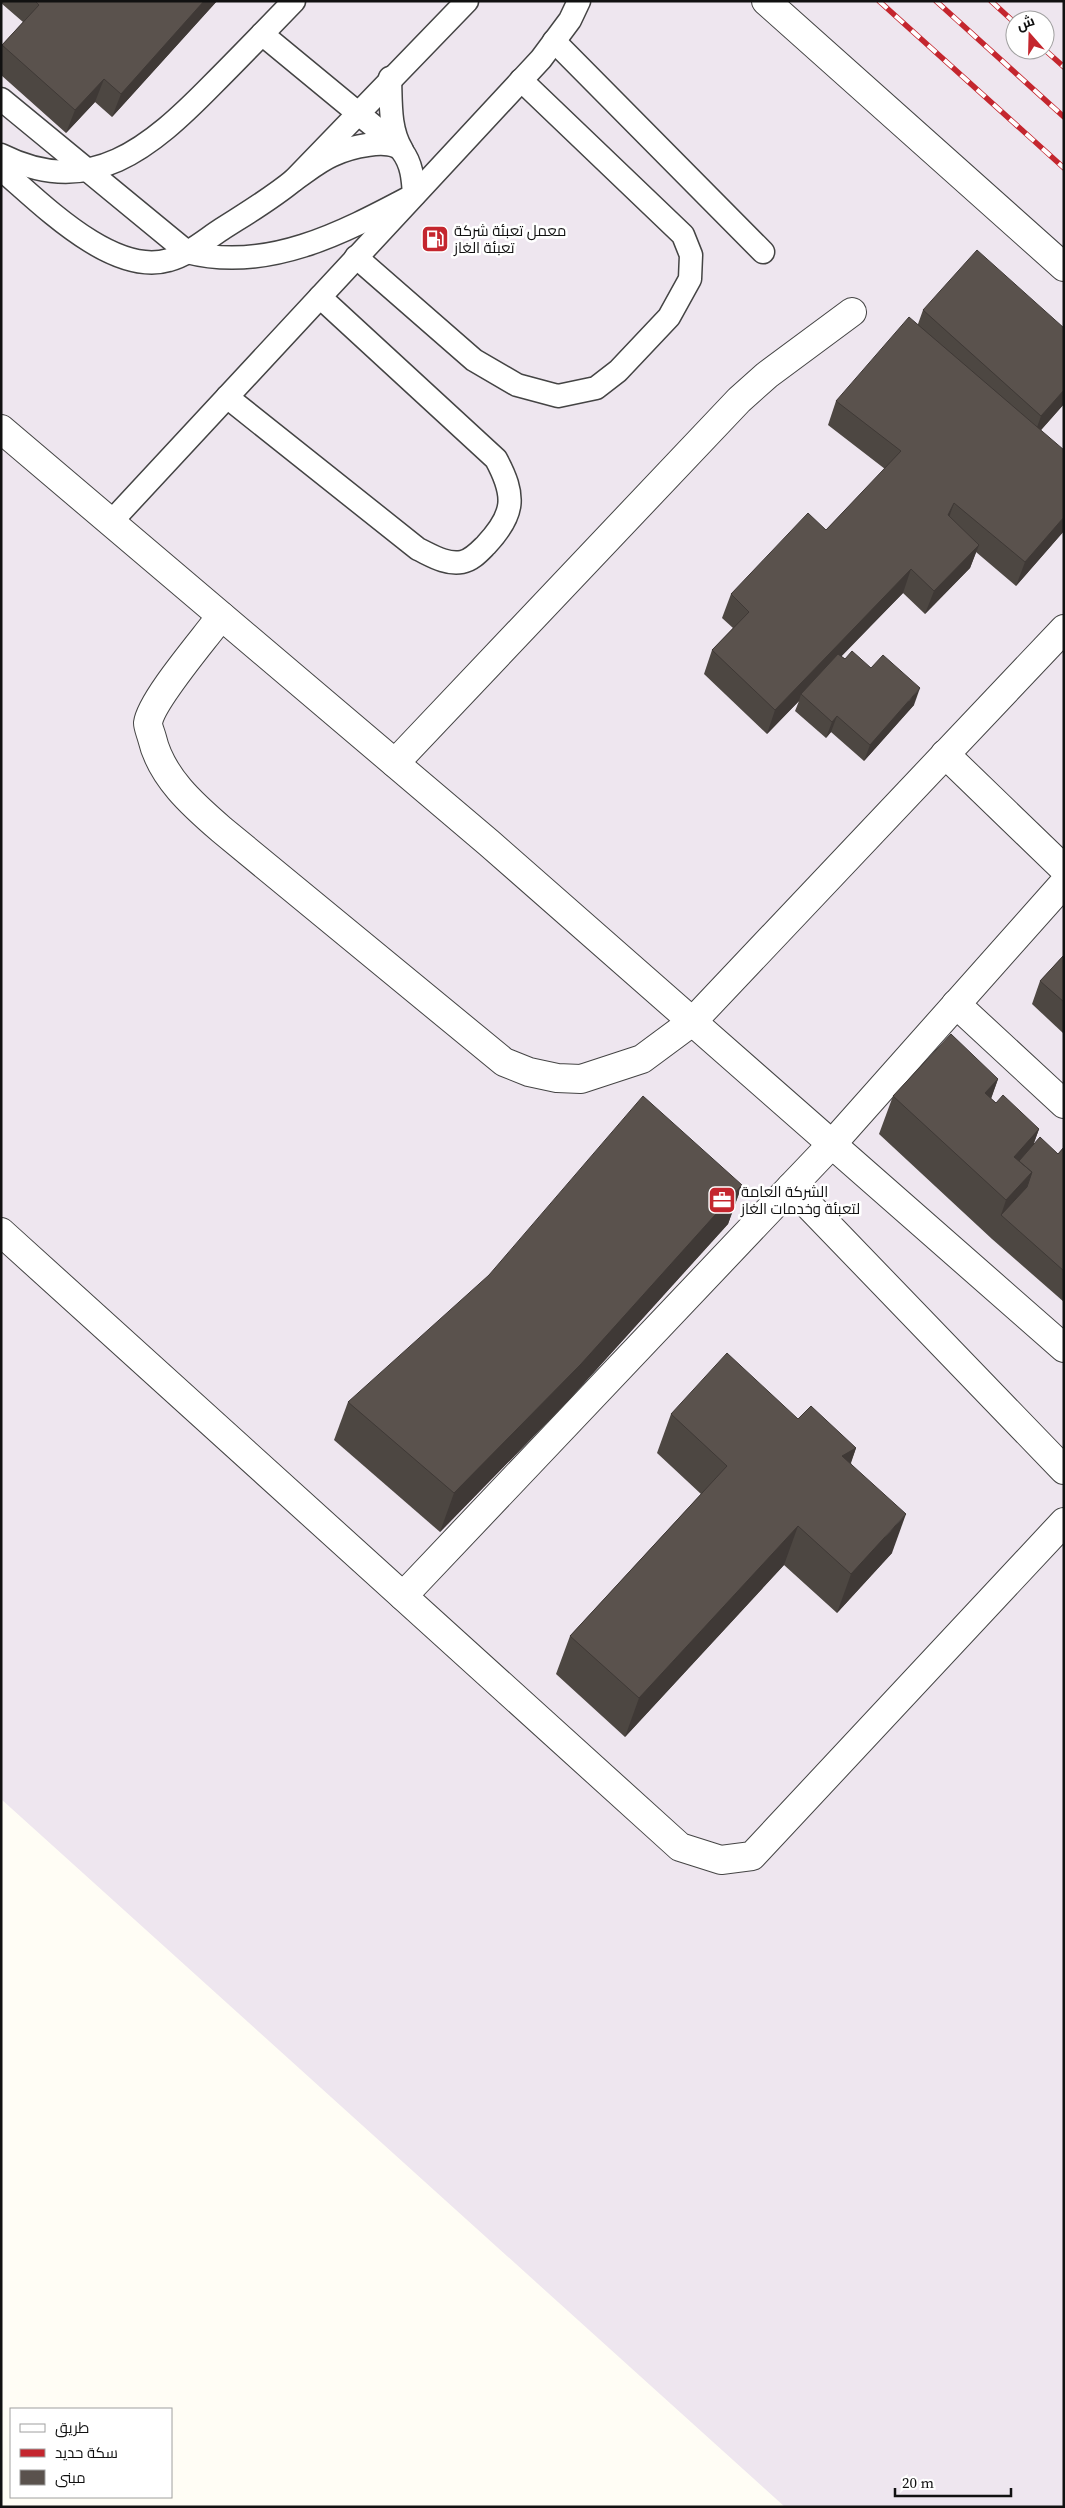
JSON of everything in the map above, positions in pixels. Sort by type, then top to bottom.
[{"type":"street","points":[[766,1],[1064,267]]},
{"type":"street","points":[[395,763],[739,400],[767,374],[852,312]]},
{"type":"street","points":[[1,429],[395,763],[1064,1348]]},
{"type":"street","points":[[222,616],[160,697],[148,723],[155,750],[169,775],[191,804],[504,1062],[528,1072],[581,1079],[642,1059],[692,1022],[1064,629]]},
{"type":"street","points":[[945,754],[1064,869]]},
{"type":"street","points":[[403,1596],[832,1144],[1064,883]]},
{"type":"street","points":[[956,1004],[1064,1104]]},
{"type":"street","points":[[791,1187],[1064,1470]]},
{"type":"street","points":[[1,1232],[680,1847],[721,1860],[752,1856],[1064,1522]]},
{"type":"lane","points":[[1,155],[32,168],[53,172],[88,170],[104,166],[150,142],[178,120],[294,1]]},
{"type":"lane","points":[[1,169],[64,223],[109,251],[148,263],[169,260],[187,252],[268,202],[294,180],[390,78],[467,1]]},
{"type":"lane","points":[[110,522],[521,80],[570,20],[579,1]]},
{"type":"lane","points":[[262,34],[401,150]]},
{"type":"lane","points":[[554,41],[763,252]]},
{"type":"lane","points":[[390,78],[391,113],[395,136],[412,169],[414,195]]},
{"type":"lane","points":[[356,258],[474,360],[517,385],[558,396],[596,388],[618,371],[663,324],[669,317],[690,279],[691,255],[683,235],[521,80]]},
{"type":"lane","points":[[1,99],[187,252],[210,258],[260,255],[308,246],[352,228],[414,195]]},
{"type":"lane","points":[[294,180],[331,155],[349,149],[389,144],[422,162],[433,161],[451,155]]},
{"type":"lane","points":[[227,396],[418,549],[434,557],[448,562],[468,560],[474,557],[503,527],[508,515],[510,496],[504,474],[496,459],[320,297]]},
{"type":"shaded area","points":[[1,1],[1064,1],[1064,2507],[785,2507],[1,1799]]},
{"type":"building","points":[[35,1],[204,1],[121,94],[104,79],[75,110],[2,45],[39,5]]},
{"type":"building","points":[[977,250],[1064,328],[1064,390],[1041,416],[923,310]]},
{"type":"building","points":[[909,317],[1064,450],[1064,517],[1025,562],[954,503],[948,515],[979,545],[934,591],[911,569],[775,710],[712,650],[749,612],[731,594],[808,513],[826,530],[901,451],[836,401]]},
{"type":"building","points":[[852,651],[871,668],[883,655],[920,688],[870,745],[837,716],[832,722],[801,694],[838,654],[845,659]]},
{"type":"building","points":[[1064,955],[1064,1002],[1040,981]]},
{"type":"building","points":[[951,1034],[998,1079],[985,1093],[996,1103],[1003,1095],[1039,1129],[1014,1157],[1032,1172],[1006,1200],[893,1096]]},
{"type":"building","points":[[643,1096],[742,1185],[581,1364],[454,1493],[348,1402],[489,1275]]},
{"type":"building","points":[[1040,1137],[1058,1154],[1064,1147],[1064,1271],[1001,1215],[1027,1187],[1032,1172],[1019,1161]]},
{"type":"building","points":[[727,1353],[798,1419],[811,1406],[856,1448],[842,1456],[906,1514],[851,1574],[798,1526],[639,1698],[570,1636],[727,1466],[671,1414]]},
{"type":"railway","points":[[879,1],[1064,168]]},
{"type":"railway","points":[[936,1],[1064,117]]},
{"type":"railway","points":[[991,1],[1005,14]]},
{"type":"railway","points":[[1055,59],[1064,67]]},
{"type":"place","name":"معمل تعبئة شركة تعبئة الغاز","points":[[435,239]]},
{"type":"place","name":"الشركة العامة لتعبئة وخدمات الغاز","points":[[722,1200]]}]
